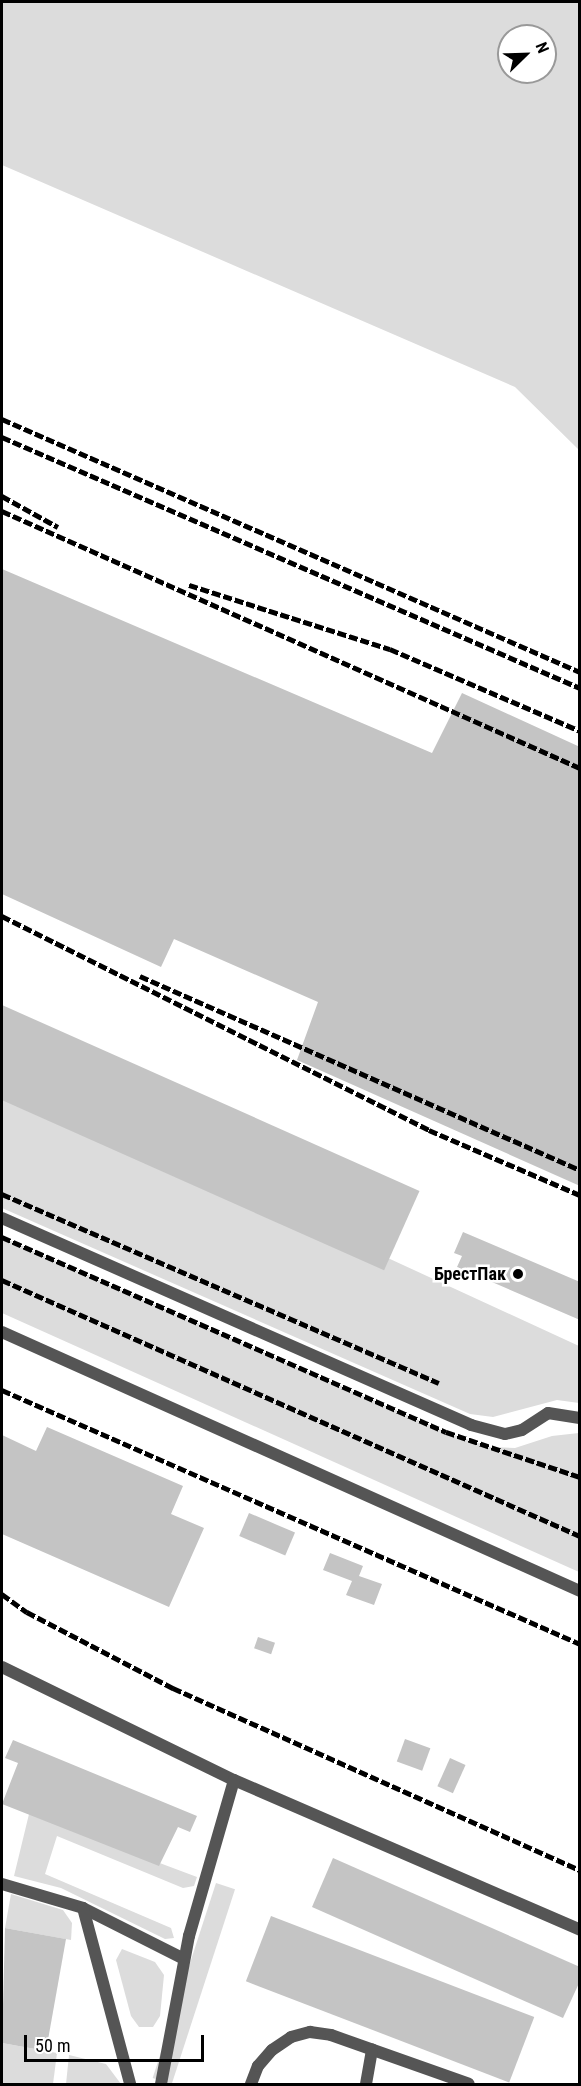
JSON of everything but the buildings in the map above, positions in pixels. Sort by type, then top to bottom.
[{"type":"lane","points":[[2,1218],[471,1425],[505,1434],[522,1430],[548,1413],[579,1418]]},
{"type":"lane","points":[[2,1332],[579,1591]]},
{"type":"lane","points":[[2,1667],[234,1780],[579,1930]]},
{"type":"lane","points":[[161,2085],[184,1959],[234,1780]]},
{"type":"lane","points":[[2,1884],[83,1908],[184,1959]]},
{"type":"lane","points":[[83,1908],[130,2085]]},
{"type":"lane","points":[[251,2085],[258,2066],[272,2050],[291,2037],[310,2032],[331,2035],[470,2085]]},
{"type":"lane","points":[[366,2085],[372,2050]]},
{"type":"shaded area","points":[[2,2],[579,2],[579,450],[515,387],[2,165]]},
{"type":"shaded area","points":[[2,1092],[390,1259],[579,1346],[579,1403],[557,1400],[493,1417],[470,1414],[2,1208]]},
{"type":"shaded area","points":[[2,1237],[446,1432],[490,1447],[515,1448],[552,1436],[579,1433],[579,1572],[2,1313]]},
{"type":"shaded area","points":[[29,1814],[197,1877],[194,1886],[183,1888],[57,1836],[45,1874],[171,1928],[174,1938],[165,1939],[61,1888],[14,1876]]},
{"type":"shaded area","points":[[216,1883],[235,1889],[172,2084],[153,2078]]},
{"type":"shaded area","points":[[11,1894],[63,1910],[72,1923],[71,1940],[5,1928]]},
{"type":"shaded area","points":[[122,1949],[155,1962],[164,1975],[160,2016],[153,2027],[139,2027],[131,2016],[116,1960]]},
{"type":"shaded area","points":[[2,2043],[57,2053],[53,2084],[2,2084]]},
{"type":"shaded area","points":[[69,2055],[106,2064],[121,2084],[66,2084]]},
{"type":"railway","points":[[2,419],[580,672]]},
{"type":"railway","points":[[2,437],[580,688]]},
{"type":"railway","points":[[2,496],[58,527]]},
{"type":"railway","points":[[2,511],[580,768]]},
{"type":"railway","points":[[189,585],[390,649],[580,731]]},
{"type":"railway","points":[[2,916],[429,1130],[580,1195]]},
{"type":"railway","points":[[140,976],[580,1170]]},
{"type":"railway","points":[[2,1194],[439,1383]]},
{"type":"railway","points":[[2,1237],[446,1432],[580,1477]]},
{"type":"railway","points":[[2,1280],[580,1536]]},
{"type":"railway","points":[[2,1390],[580,1644]]},
{"type":"railway","points":[[2,1594],[27,1612],[173,1688],[580,1870]]},
{"type":"place","name":"БрестПак","points":[[518,1274]]}]
